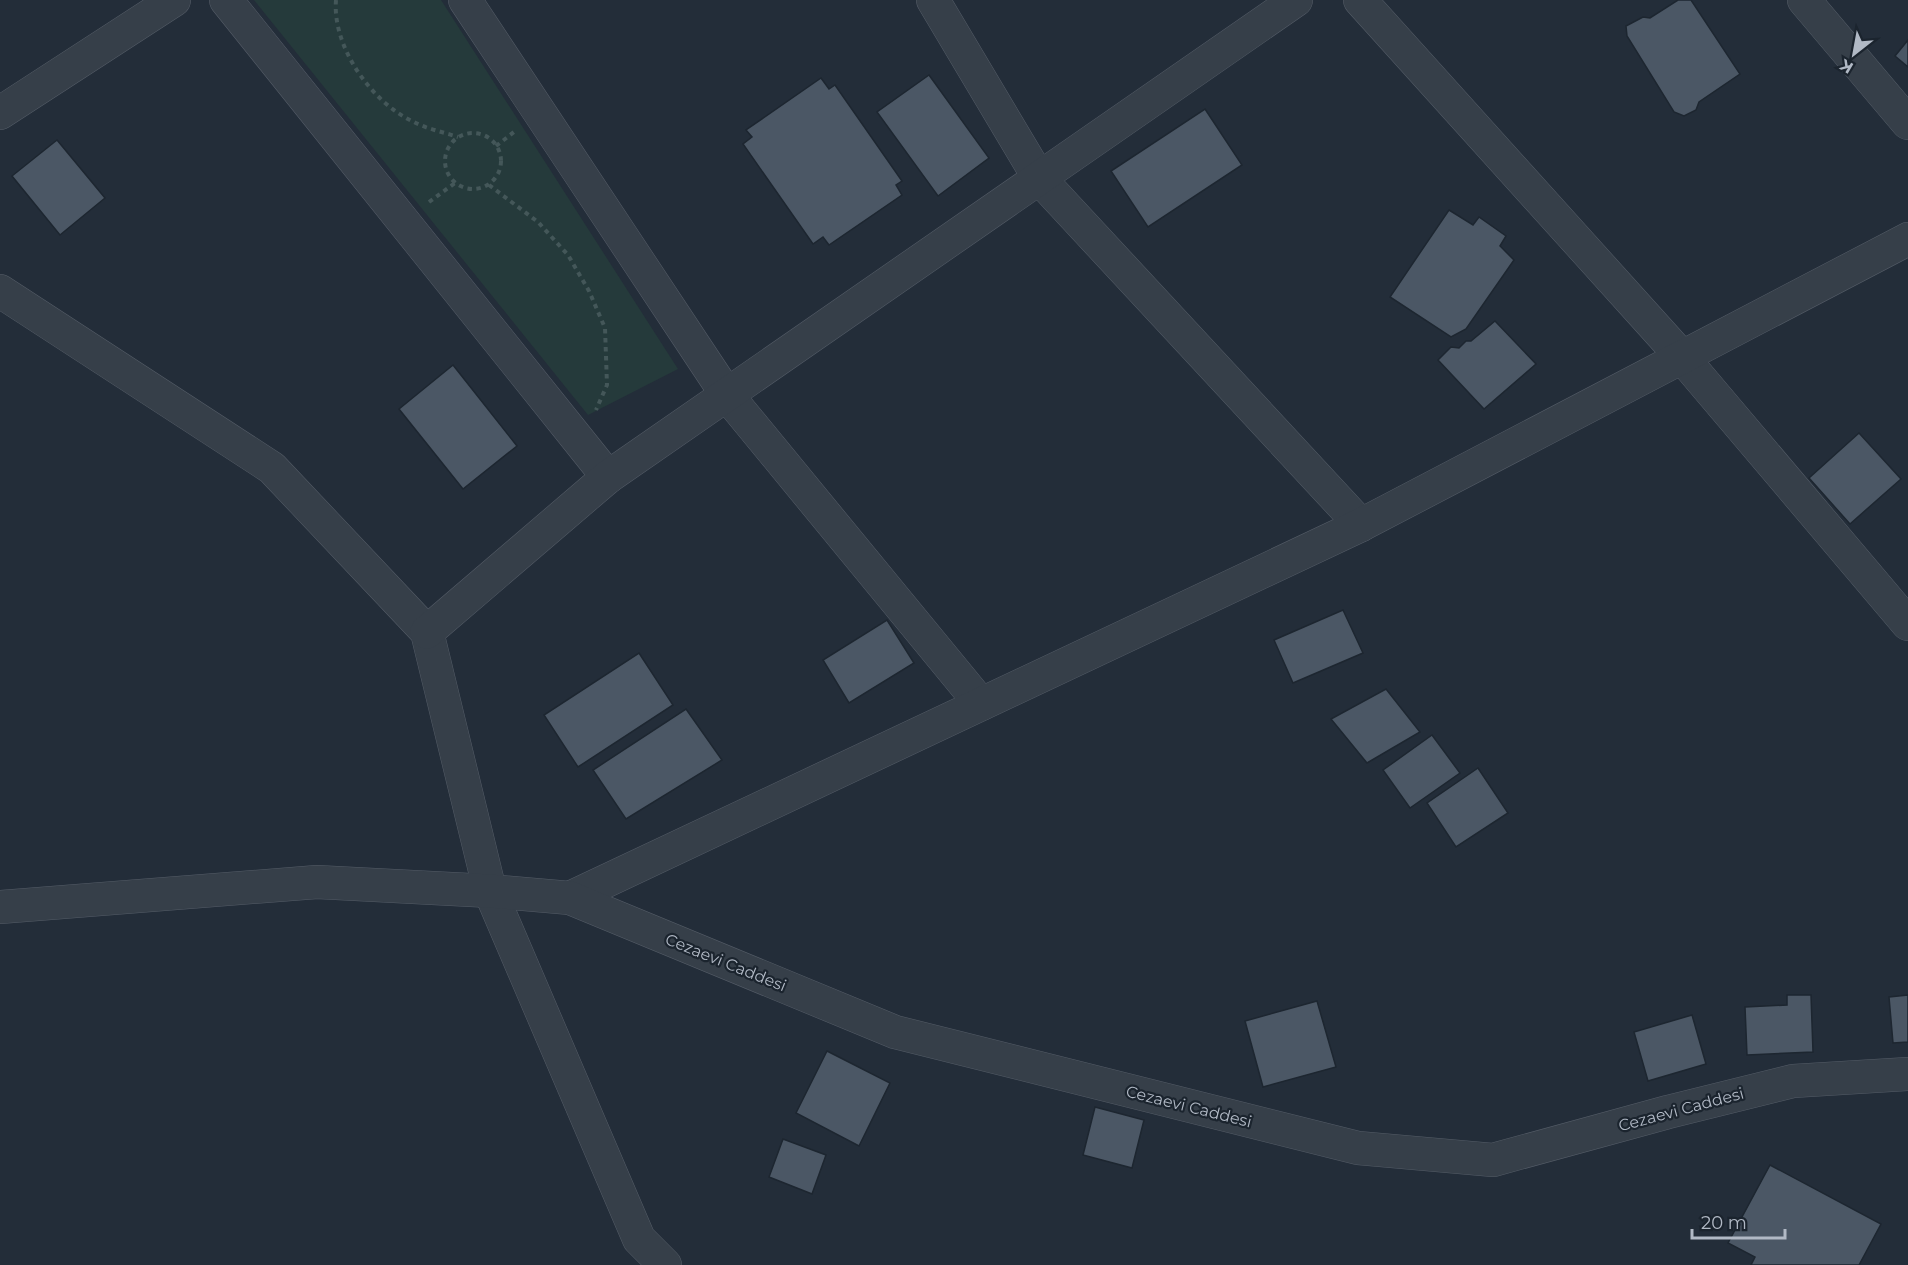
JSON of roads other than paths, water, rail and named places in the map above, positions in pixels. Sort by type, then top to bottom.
[{"type":"street","points":[[0,113],[174,0]]},
{"type":"street","points":[[226,0],[608,477]]},
{"type":"street","points":[[465,0],[727,395],[981,704]]},
{"type":"street","points":[[933,0],[1039,178],[1361,525]]},
{"type":"street","points":[[428,632],[608,477],[1296,0]]},
{"type":"street","points":[[1360,0],[1682,357],[1908,624]]},
{"type":"street","points":[[1804,0],[1908,123]]},
{"type":"street","points":[[570,898],[1361,525],[1908,239]]},
{"type":"street","points":[[0,291],[272,468],[428,632],[490,891],[639,1239],[665,1265]]},
{"type":"street","name":"Cezaevi Caddesi","points":[[0,907],[316,882],[490,891],[570,898],[895,1032],[1358,1148],[1493,1160],[1668,1112],[1793,1081],[1908,1074]]}]
